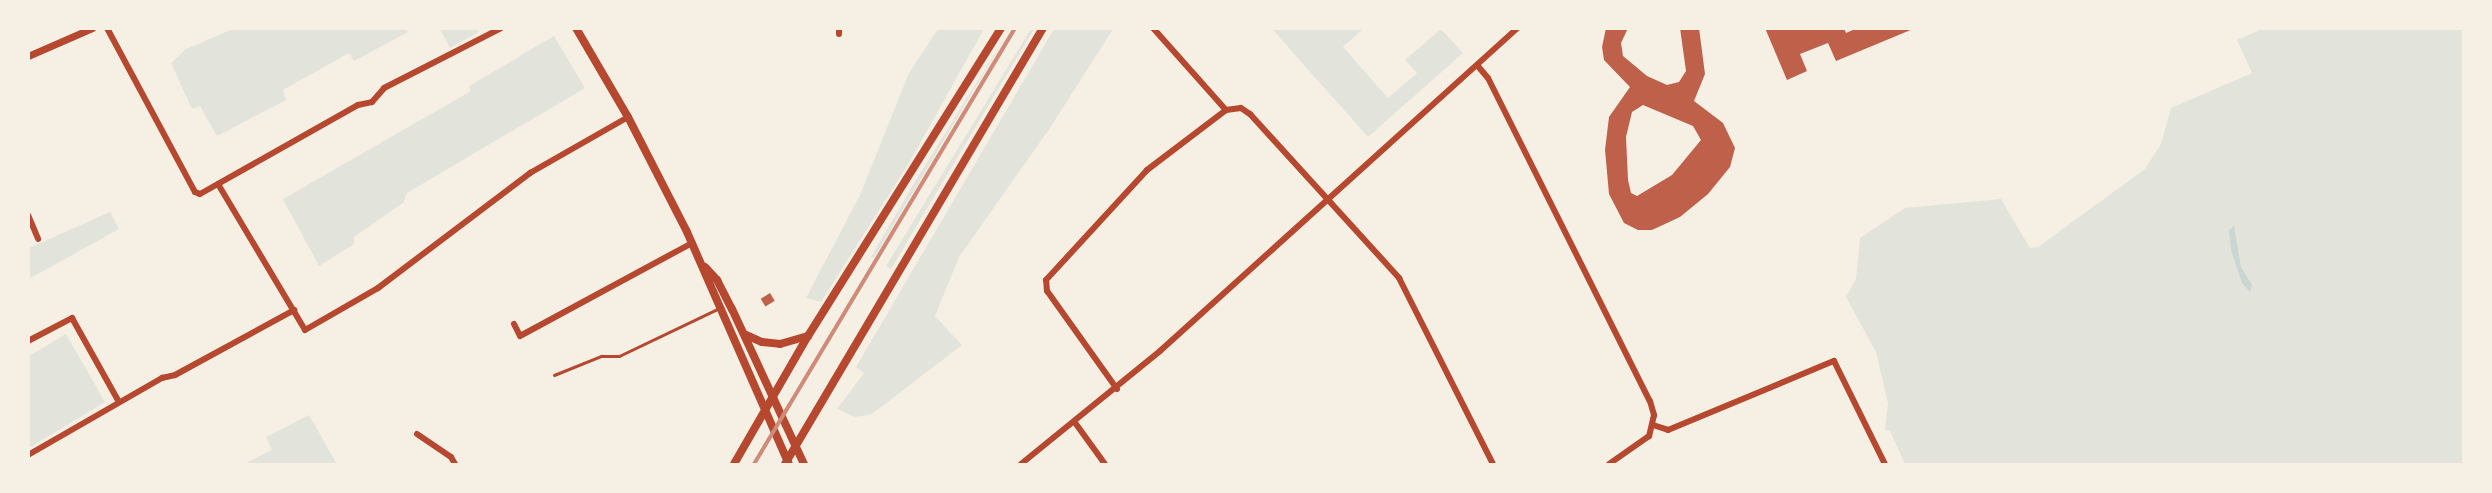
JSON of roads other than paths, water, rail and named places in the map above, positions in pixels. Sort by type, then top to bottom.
[{"type":"main road","points":[[576,28],[628,117],[692,243],[787,463]]},
{"type":"main road","points":[[734,465],[808,336],[1001,28]]},
{"type":"main road","points":[[787,463],[1042,28]]},
{"type":"main road","points":[[701,263],[717,280],[729,303],[804,465]]},
{"type":"main road","points":[[744,334],[762,342],[780,344],[808,336]]},
{"type":"street","points":[[28,56],[92,28]]},
{"type":"street","points":[[107,28],[195,192],[200,194],[358,105],[372,102],[384,88],[501,28]]},
{"type":"street","points":[[1153,28],[1226,110]]},
{"type":"street","points":[[1022,465],[1117,389],[1329,201],[1518,28]]},
{"type":"street","points":[[1477,65],[1488,78],[1650,401],[1653,425],[1645,440],[1609,465]]},
{"type":"street","points":[[1117,389],[1047,291],[1046,280],[1147,170],[1226,110],[1241,108],[1250,114],[1399,278],[1493,465]]},
{"type":"street","points":[[218,184],[305,330],[378,288],[530,172],[628,117]]},
{"type":"street","points":[[28,215],[38,238]]},
{"type":"street","points":[[514,324],[520,336],[692,243]]},
{"type":"street","points":[[28,455],[119,402],[294,310]]},
{"type":"street","points":[[28,342],[72,318],[119,402]]},
{"type":"street","points":[[1653,425],[1668,430],[1834,361],[1885,465]]},
{"type":"street","points":[[1076,424],[1105,465]]},
{"type":"street","points":[[417,434],[451,457],[455,465]]},
{"type":"lane","points":[[554,375],[601,356],[619,356],[729,303]]},
{"type":"railway","points":[[754,464],[1015,28]]}]
